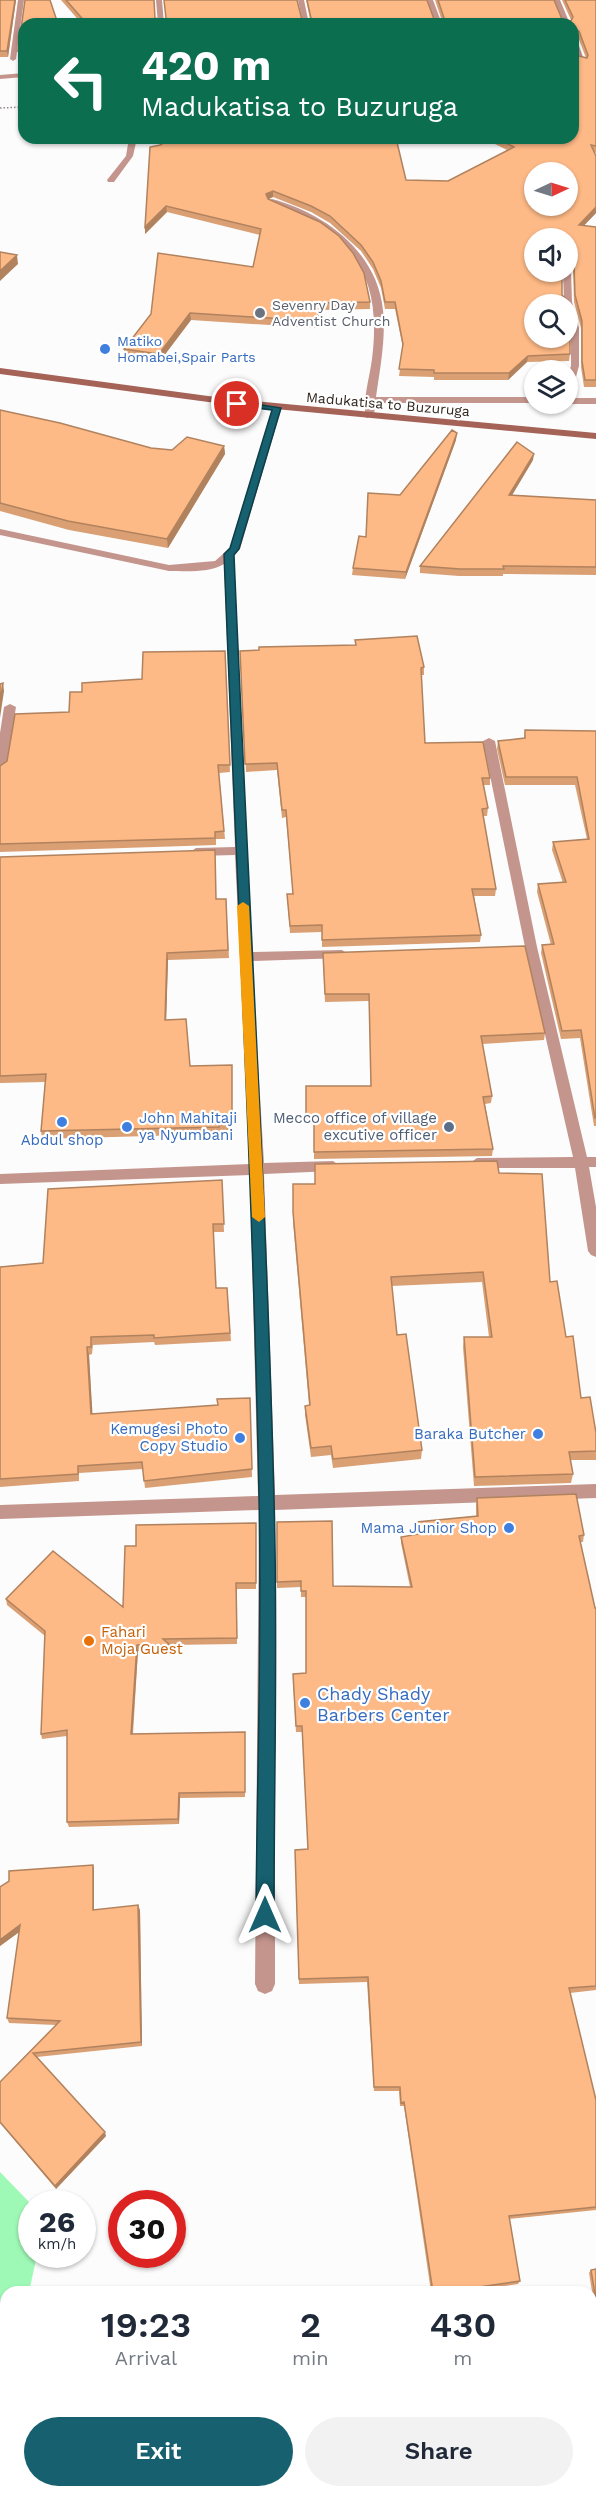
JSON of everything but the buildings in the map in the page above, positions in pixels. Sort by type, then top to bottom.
[{"type":"main road","name":"Madukatisa to Buzuruga","points":[[0,371],[118,390],[276,408],[596,436]]},
{"type":"street","points":[[19,18],[21,0]]},
{"type":"street","points":[[159,0],[160,18]]},
{"type":"street","points":[[301,0],[305,18]]},
{"type":"street","points":[[430,0],[437,18]]},
{"type":"street","points":[[557,0],[564,18]]},
{"type":"street","points":[[13,59],[18,22]]},
{"type":"street","points":[[579,52],[583,61]]},
{"type":"street","points":[[0,77],[18,76]]},
{"type":"street","points":[[111,180],[129,159],[134,144]]},
{"type":"street","points":[[272,201],[308,214],[332,229],[362,264],[370,281],[378,301],[380,319],[369,416]]},
{"type":"street","points":[[567,282],[568,302],[575,328],[575,360]]},
{"type":"street","points":[[371,400],[524,400]]},
{"type":"street","points":[[578,401],[596,401]]},
{"type":"street","points":[[0,532],[169,568],[192,568],[218,564],[235,549],[276,408]]},
{"type":"street","points":[[229,554],[245,957],[257,1167],[267,1502],[265,1984]]},
{"type":"street","points":[[0,768],[10,707]]},
{"type":"street","points":[[489,741],[525,947],[581,1161],[596,1251]]},
{"type":"street","points":[[183,853],[241,851]]},
{"type":"street","points":[[245,957],[352,953]]},
{"type":"street","points":[[468,1163],[596,1162]]},
{"type":"street","points":[[0,1179],[351,1165]]},
{"type":"street","points":[[0,1512],[596,1491]]},
{"type":"path","points":[[0,108],[18,107]]},
{"type":"green space","points":[[0,2172],[18,2191],[18,2268],[34,2268],[30,2286],[0,2286]]},
{"type":"slow traffic","points":[[243,906],[259,1217]]},
{"type":"place","name":"Sevenry Day Adventist Church","points":[[260,313]]},
{"type":"place","name":"Matiko Homabei,Spair Parts","points":[[105,349]]},
{"type":"place","name":"Abdul shop","points":[[62,1122]]},
{"type":"place","name":"John Mahitaji ya Nyumbani","points":[[127,1127]]},
{"type":"place","name":"Mecco office of village excutive officer","points":[[449,1127]]},
{"type":"place","name":"Baraka Butcher","points":[[538,1434]]},
{"type":"place","name":"Kemugesi Photo Copy Studio","points":[[240,1438]]},
{"type":"place","name":"Mama Junior Shop","points":[[509,1528]]},
{"type":"place","name":"Fahari Moja Guest","points":[[89,1641]]},
{"type":"place","name":"Chady Shady Barbers Center","points":[[305,1703]]},
{"type":"route","points":[[237,404],[276,408],[235,549],[229,554],[245,957],[257,1167],[267,1502],[265,1915]]}]
